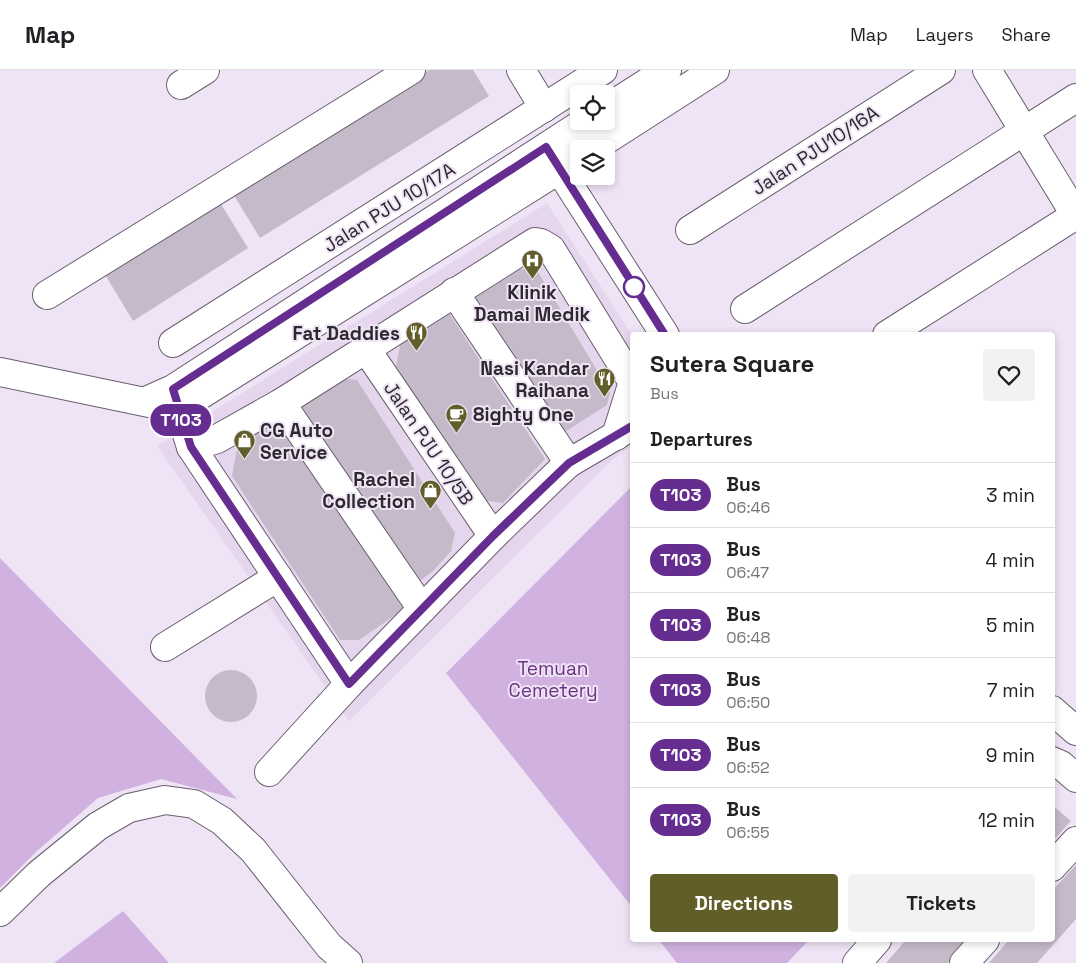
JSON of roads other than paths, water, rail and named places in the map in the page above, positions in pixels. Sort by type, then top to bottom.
[{"type":"street","points":[[181,85],[205,70]]},
{"type":"street","points":[[47,295],[411,70]]},
{"type":"street","points":[[521,70],[544,108]]},
{"type":"street","name":"Jalan PJU 10/17A","points":[[174,343],[603,70]]},
{"type":"street","points":[[615,103],[667,70]]},
{"type":"street","points":[[606,140],[715,70]]},
{"type":"street","name":"Jalan PJU10/16A","points":[[690,230],[941,70]]},
{"type":"street","points":[[893,332],[1076,215],[986,70]]},
{"type":"street","points":[[745,309],[1076,98]]},
{"type":"street","points":[[0,372],[146,401],[175,399],[561,158],[580,130]]},
{"type":"street","points":[[561,158],[663,332]]},
{"type":"street","points":[[191,447],[217,440],[281,403],[535,242],[547,245],[630,378]]},
{"type":"street","points":[[454,292],[569,463]]},
{"type":"street","name":"Jalan PJU 10/5B","points":[[366,349],[493,536]]},
{"type":"street","points":[[269,772],[349,684],[493,536],[569,463],[624,431],[630,396]]},
{"type":"street","points":[[175,399],[191,447],[349,684]]},
{"type":"street","points":[[281,403],[422,609]]},
{"type":"street","points":[[165,647],[278,577]]},
{"type":"street","points":[[1055,713],[1076,731]]},
{"type":"street","points":[[1055,762],[1076,778]]},
{"type":"street","points":[[2,906],[98,826],[129,808],[166,800],[194,804],[222,821],[253,850],[329,946],[348,963]]},
{"type":"street","points":[[1055,864],[1076,841]]},
{"type":"street","points":[[857,963],[875,942]]},
{"type":"street","points":[[964,963],[983,942]]},
{"type":"place","name":"Klinik Damai Medik","points":[[532,280]]},
{"type":"place","name":"Fat Daddies","points":[[416,352]]},
{"type":"place","name":"Nasi Kandar Raihana","points":[[605,398]]},
{"type":"place","name":"8ighty One","points":[[457,433]]},
{"type":"place","name":"CG Auto Service","points":[[244,460]]},
{"type":"place","name":"Rachel Collection","points":[[431,509]]},
{"type":"park label","name":"Temuan Cemetery","points":[[553,679]]}]
